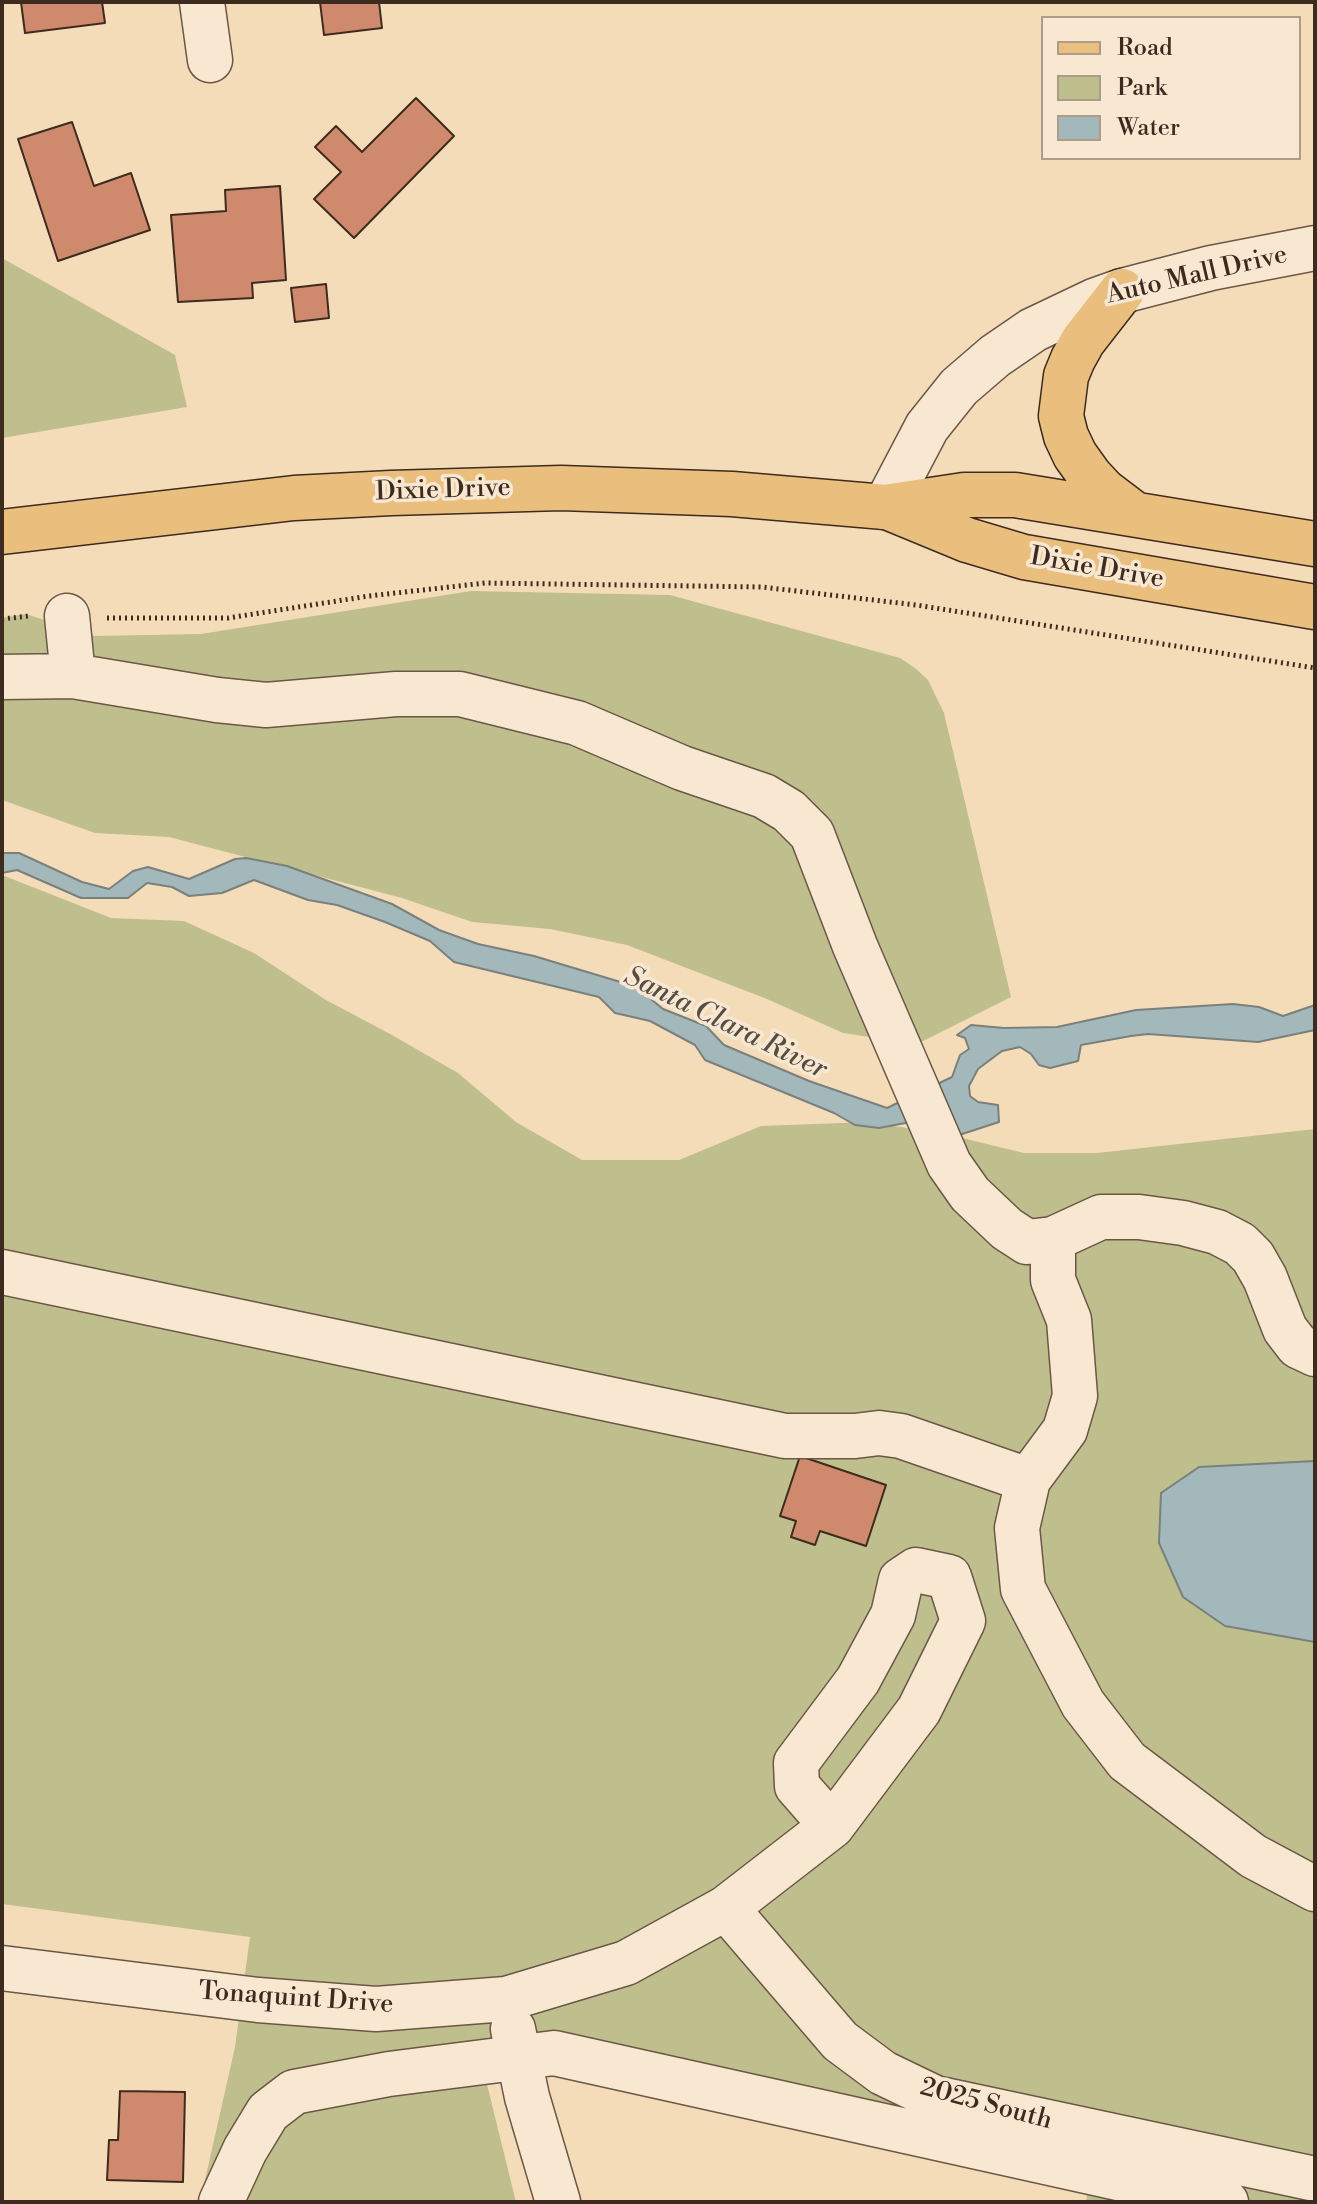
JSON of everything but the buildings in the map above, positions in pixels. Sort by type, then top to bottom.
[{"type":"main road","points":[[1122,291],[1083,341],[1073,359],[1066,376],[1061,416],[1066,436],[1082,466],[1104,491],[1133,513]]},
{"type":"main road","name":"Dixie Drive","points":[[2,532],[294,498],[561,488],[692,491],[885,507],[989,494],[1133,513],[1315,544]]},
{"type":"main road","name":"Dixie Drive","points":[[885,507],[967,540],[1024,557],[1315,607]]},
{"type":"street","points":[[202,2],[210,60]]},
{"type":"street","name":"Auto Mall Drive","points":[[885,507],[927,427],[973,373],[1033,330],[1122,291],[1211,268],[1315,248]]},
{"type":"street","points":[[73,676],[82,617]]},
{"type":"street","points":[[2,677],[73,676],[266,705],[396,694],[460,694],[577,723],[682,768],[764,796],[789,811],[812,834],[875,995],[949,1164],[970,1194],[1007,1229],[1027,1242],[1053,1239],[1101,1217],[1154,1219],[1217,1232],[1240,1244],[1253,1257],[1265,1278],[1285,1329],[1298,1346],[1315,1354]]},
{"type":"street","points":[[1053,1239],[1053,1280],[1069,1320],[1075,1396],[1065,1430],[1028,1480],[1017,1528],[1023,1589],[1083,1704],[1127,1761],[1253,1856],[1315,1889]]},
{"type":"street","points":[[2,1272],[785,1436],[879,1433],[901,1436],[1028,1480]]},
{"type":"street","name":"Tonaquint Drive","points":[[2,1970],[258,2000],[376,2009],[506,1999],[626,1963],[726,1908],[832,1826],[919,1710],[963,1621],[949,1577],[916,1570],[901,1580],[893,1615],[858,1680],[796,1763],[797,1786],[832,1826]]},
{"type":"street","name":"2025 South","points":[[726,1908],[840,2041],[883,2073],[935,2098],[1315,2179]]},
{"type":"street","points":[[506,1999],[527,2097],[558,2202]]},
{"type":"street","points":[[221,2202],[245,2150],[268,2112],[294,2092],[389,2074],[554,2053],[1226,2202]]},
{"type":"path","points":[[82,617],[228,618],[369,596],[485,583],[762,587],[916,605],[1315,668]]},
{"type":"green space","points":[[2,258],[175,355],[187,407],[2,438]]},
{"type":"green space","points":[[471,591],[670,595],[900,658],[915,668],[928,680],[944,713],[1011,997],[917,1044],[843,1033],[767,999],[627,945],[550,929],[472,922],[402,898],[169,837],[95,833],[2,800],[2,618],[26,614],[94,636],[201,634]]},
{"type":"green space","points":[[2,875],[111,918],[184,921],[254,953],[326,1000],[458,1073],[516,1122],[582,1160],[679,1160],[761,1126],[868,1122],[946,1134],[1024,1153],[1097,1153],[1315,1129],[1315,1461],[1199,1467],[1183,1597],[1225,1626],[1315,1642],[1315,2202],[1086,2202],[1089,2179],[553,2061],[482,2064],[516,2202],[200,2202],[235,2047],[250,1937],[2,1904]]},
{"type":"water","points":[[2,853],[19,853],[82,882],[109,889],[133,871],[148,867],[189,879],[235,859],[246,858],[287,866],[392,904],[439,930],[478,944],[534,956],[647,990],[652,1000],[663,1009],[706,1026],[724,1045],[809,1081],[887,1108],[952,1077],[960,1055],[969,1049],[965,1038],[957,1035],[971,1025],[1057,1027],[1136,1010],[1233,1004],[1259,1007],[1283,1016],[1315,1005],[1315,1030],[1258,1042],[1148,1034],[1131,1036],[1081,1045],[1078,1061],[1050,1068],[1039,1065],[1031,1054],[1020,1047],[1002,1051],[978,1069],[969,1086],[970,1096],[978,1102],[998,1105],[999,1122],[950,1138],[916,1121],[879,1128],[855,1125],[834,1113],[705,1060],[695,1045],[650,1021],[615,1013],[599,997],[454,962],[430,941],[385,922],[337,905],[308,900],[254,880],[222,893],[189,896],[172,887],[147,883],[128,898],[81,898],[17,870],[2,873]]},
{"type":"water","points":[[1315,1461],[1315,1642],[1225,1626],[1183,1597],[1159,1543],[1161,1493],[1199,1467]]},
{"type":"water label","name":"Santa Clara River","points":[[725,1024]]}]
